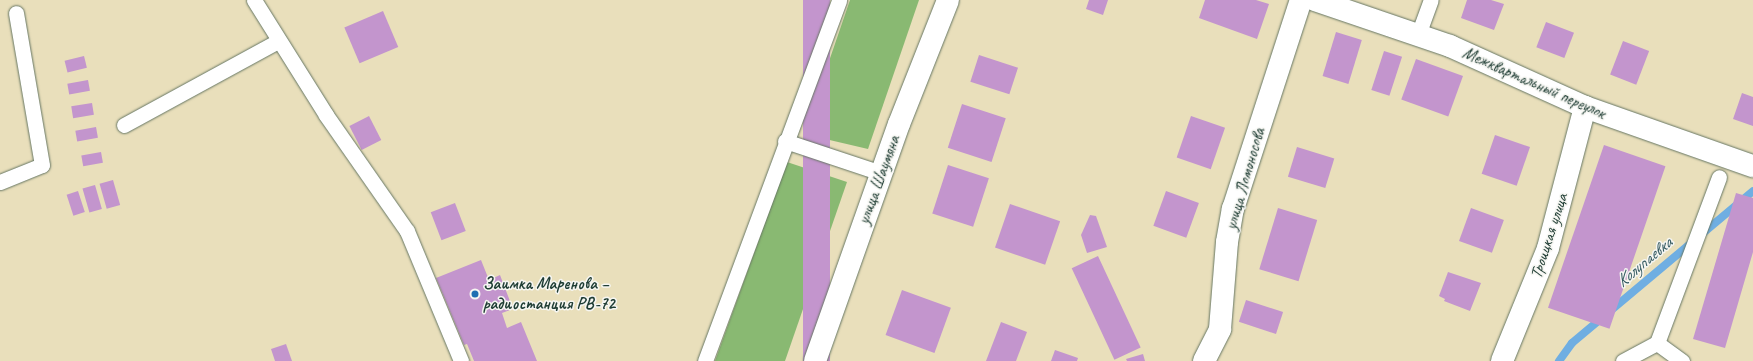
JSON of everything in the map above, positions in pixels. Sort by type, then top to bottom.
[{"type":"street","name":"улица Шаумяна","points":[[815,361],[881,173],[948,0]]},
{"type":"street","name":"улица Ломоносова","points":[[1204,361],[1220,329],[1227,242],[1233,209],[1302,0]]},
{"type":"street","name":"Межквартальный переулок","points":[[1316,0],[1450,46],[1585,107],[1753,166]]},
{"type":"street","name":"Троицкая улица","points":[[1502,361],[1548,248],[1585,107]]},
{"type":"lane","points":[[254,0],[278,41],[326,115],[408,231],[461,361]]},
{"type":"lane","points":[[705,361],[785,140],[839,0]]},
{"type":"lane","points":[[1418,35],[1431,0]]},
{"type":"lane","points":[[0,182],[42,165],[16,13]]},
{"type":"lane","points":[[124,125],[278,41]]},
{"type":"lane","points":[[785,140],[881,173]]},
{"type":"lane","points":[[1623,361],[1657,343],[1719,178]]},
{"type":"lane","points":[[1657,343],[1682,361]]},
{"type":"green space","points":[[850,0],[919,0],[868,149],[804,134]]},
{"type":"green space","points":[[787,162],[847,182],[785,361],[715,361]]},
{"type":"building","points":[[803,0],[830,0],[830,361],[803,361]]},
{"type":"building","points":[[1089,0],[1108,0],[1103,15],[1086,9]]},
{"type":"building","points":[[1205,0],[1256,0],[1269,4],[1257,39],[1199,18]]},
{"type":"building","points":[[1467,0],[1491,0],[1504,4],[1494,30],[1461,18]]},
{"type":"building","points":[[383,11],[398,47],[360,63],[344,27]]},
{"type":"building","points":[[1546,22],[1574,33],[1564,58],[1536,47]]},
{"type":"building","points":[[1336,32],[1362,40],[1348,84],[1323,76]]},
{"type":"building","points":[[1623,41],[1649,51],[1636,85],[1610,75]]},
{"type":"building","points":[[1384,51],[1402,57],[1389,96],[1371,90]]},
{"type":"building","points":[[979,55],[1018,68],[1009,94],[970,82]]},
{"type":"building","points":[[84,56],[87,68],[67,72],[65,61]]},
{"type":"building","points":[[1416,59],[1463,76],[1448,117],[1401,99]]},
{"type":"building","points":[[88,80],[90,91],[69,94],[67,84]]},
{"type":"building","points":[[1742,93],[1753,97],[1753,126],[1733,119]]},
{"type":"building","points":[[92,103],[94,115],[73,118],[71,106]]},
{"type":"building","points":[[962,104],[1006,118],[992,162],[948,148]]},
{"type":"building","points":[[369,116],[381,140],[362,150],[349,126]]},
{"type":"building","points":[[1191,116],[1225,128],[1211,169],[1177,158]]},
{"type":"building","points":[[96,127],[98,138],[77,141],[75,131]]},
{"type":"building","points":[[1495,135],[1530,147],[1517,186],[1482,174]]},
{"type":"building","points":[[1604,145],[1665,166],[1609,329],[1548,308]]},
{"type":"building","points":[[1297,147],[1334,158],[1325,188],[1288,177]]},
{"type":"building","points":[[101,152],[103,163],[83,166],[81,155]]},
{"type":"building","points":[[948,165],[989,178],[973,227],[932,214]]},
{"type":"building","points":[[113,180],[120,205],[107,209],[100,184]]},
{"type":"building","points":[[95,185],[102,209],[89,213],[83,189]]},
{"type":"building","points":[[78,191],[85,212],[73,216],[67,195]]},
{"type":"building","points":[[1166,191],[1199,203],[1186,238],[1153,226]]},
{"type":"building","points":[[1736,193],[1753,198],[1753,252],[1725,348],[1693,339]]},
{"type":"building","points":[[455,203],[466,231],[441,240],[431,212]]},
{"type":"building","points":[[1010,204],[1060,221],[1045,265],[995,247]]},
{"type":"building","points":[[1278,208],[1317,220],[1298,281],[1259,269]]},
{"type":"building","points":[[1471,208],[1504,220],[1492,253],[1459,241]]},
{"type":"building","points":[[1090,215],[1096,216],[1107,247],[1087,253],[1081,235]]},
{"type":"building","points":[[1098,256],[1141,348],[1114,360],[1072,268]]},
{"type":"building","name":"Заимка Маренова – радиостанция РВ-72","points":[[481,260],[489,280],[500,275],[513,309],[502,313],[507,328],[521,322],[537,361],[474,361],[467,344],[464,345],[436,278]]},
{"type":"building","points":[[1448,272],[1481,283],[1470,311],[1444,301],[1445,299],[1439,296]]},
{"type":"building","points":[[902,290],[951,308],[934,353],[886,335]]},
{"type":"building","points":[[1246,300],[1283,312],[1276,334],[1239,322]]},
{"type":"building","points":[[1001,322],[1027,332],[1016,361],[986,361]]},
{"type":"building","points":[[286,344],[292,361],[275,361],[271,349]]},
{"type":"building","points":[[1055,350],[1078,358],[1077,361],[1051,361]]},
{"type":"building","points":[[1143,354],[1145,361],[1127,361],[1126,359]]},
{"type":"waterway","name":"Колупаевка","points":[[1559,361],[1572,343],[1753,191]]},
{"type":"place","name":"Заимка Маренова – радиостанция РВ-72","points":[[475,294]]}]
